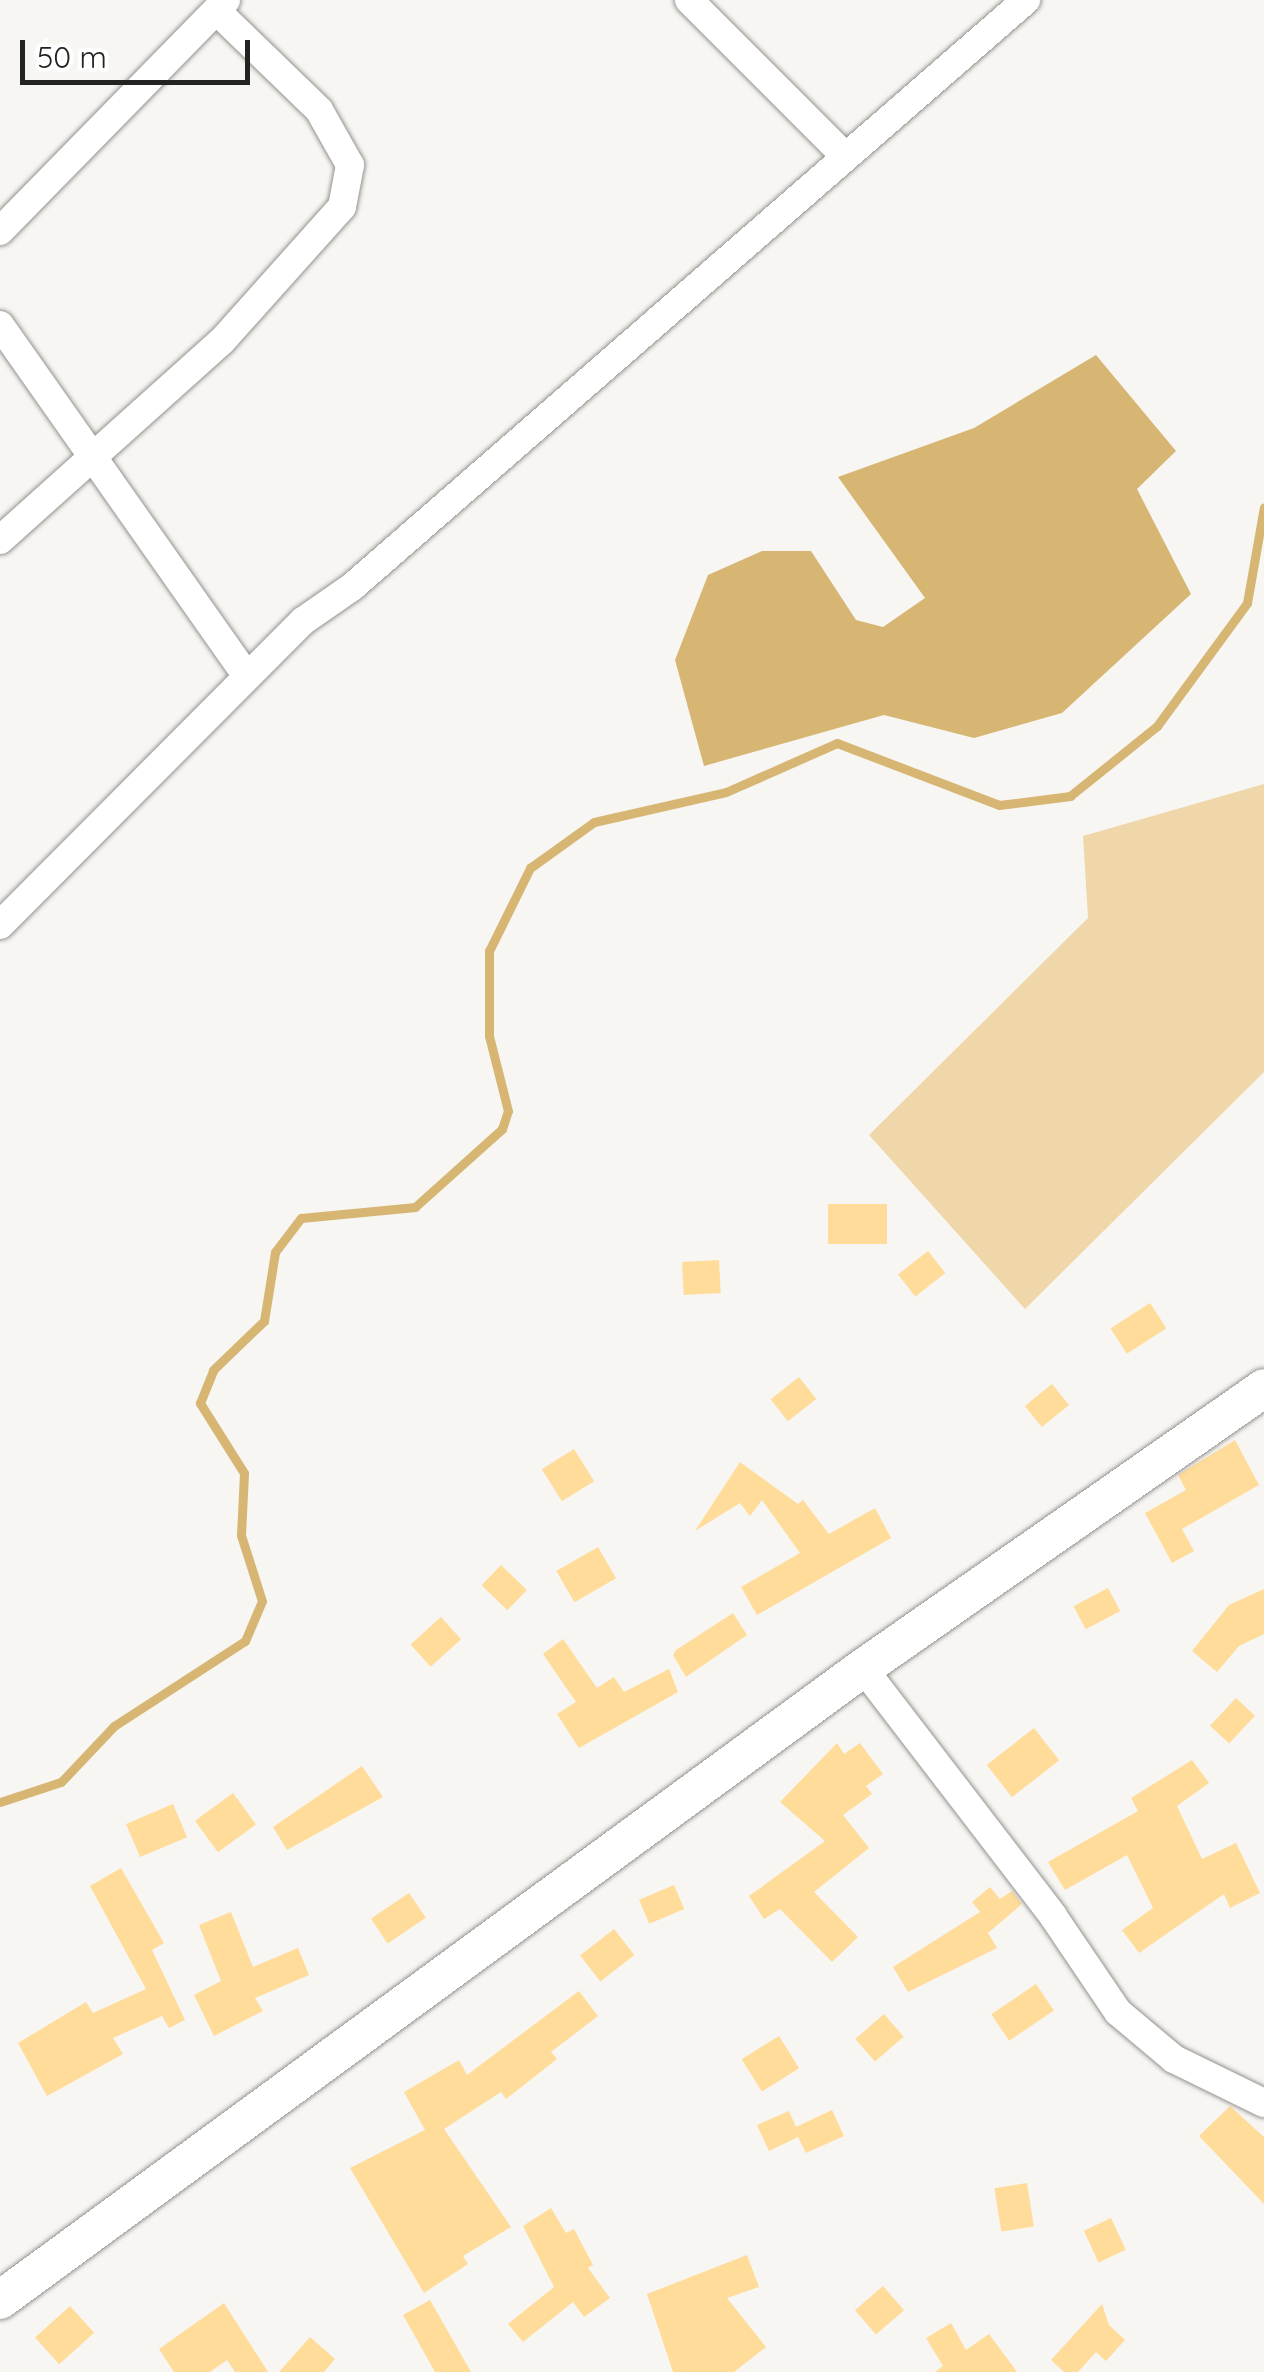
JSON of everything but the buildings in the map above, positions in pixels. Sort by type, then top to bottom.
[{"type":"main road","points":[[0,2300],[864,1668],[1264,1388]]},
{"type":"street","points":[[688,0],[842,154]]},
{"type":"street","points":[[0,925],[245,674],[842,154],[1026,0]]},
{"type":"street","points":[[0,231],[221,6],[318,110],[350,165],[342,207],[222,341],[0,540]]},
{"type":"street","points":[[0,325],[245,674]]},
{"type":"street","points":[[864,1668],[1054,1916],[1118,2012],[1174,2060],[1264,2103]]},
{"type":"shaded area","points":[[1096,355],[1176,451],[1137,489],[1191,594],[1062,713],[974,738],[884,715],[704,766],[675,660],[708,575],[762,551],[811,551],[856,620],[883,627],[925,598],[838,477],[974,428]]},
{"type":"shaded area","points":[[1264,784],[1264,1072],[1025,1309],[869,1135],[1088,918],[1083,836]]},
{"type":"waterway","points":[[0,1802],[61,1782],[114,1726],[245,1641],[262,1601],[241,1535],[244,1473],[200,1403],[213,1370],[264,1321],[275,1252],[301,1218],[415,1207],[502,1129],[508,1111],[489,1036],[489,951],[530,868],[594,822],[726,792],[837,743],[999,805],[1070,796],[1157,726],[1247,603],[1264,507]]}]
